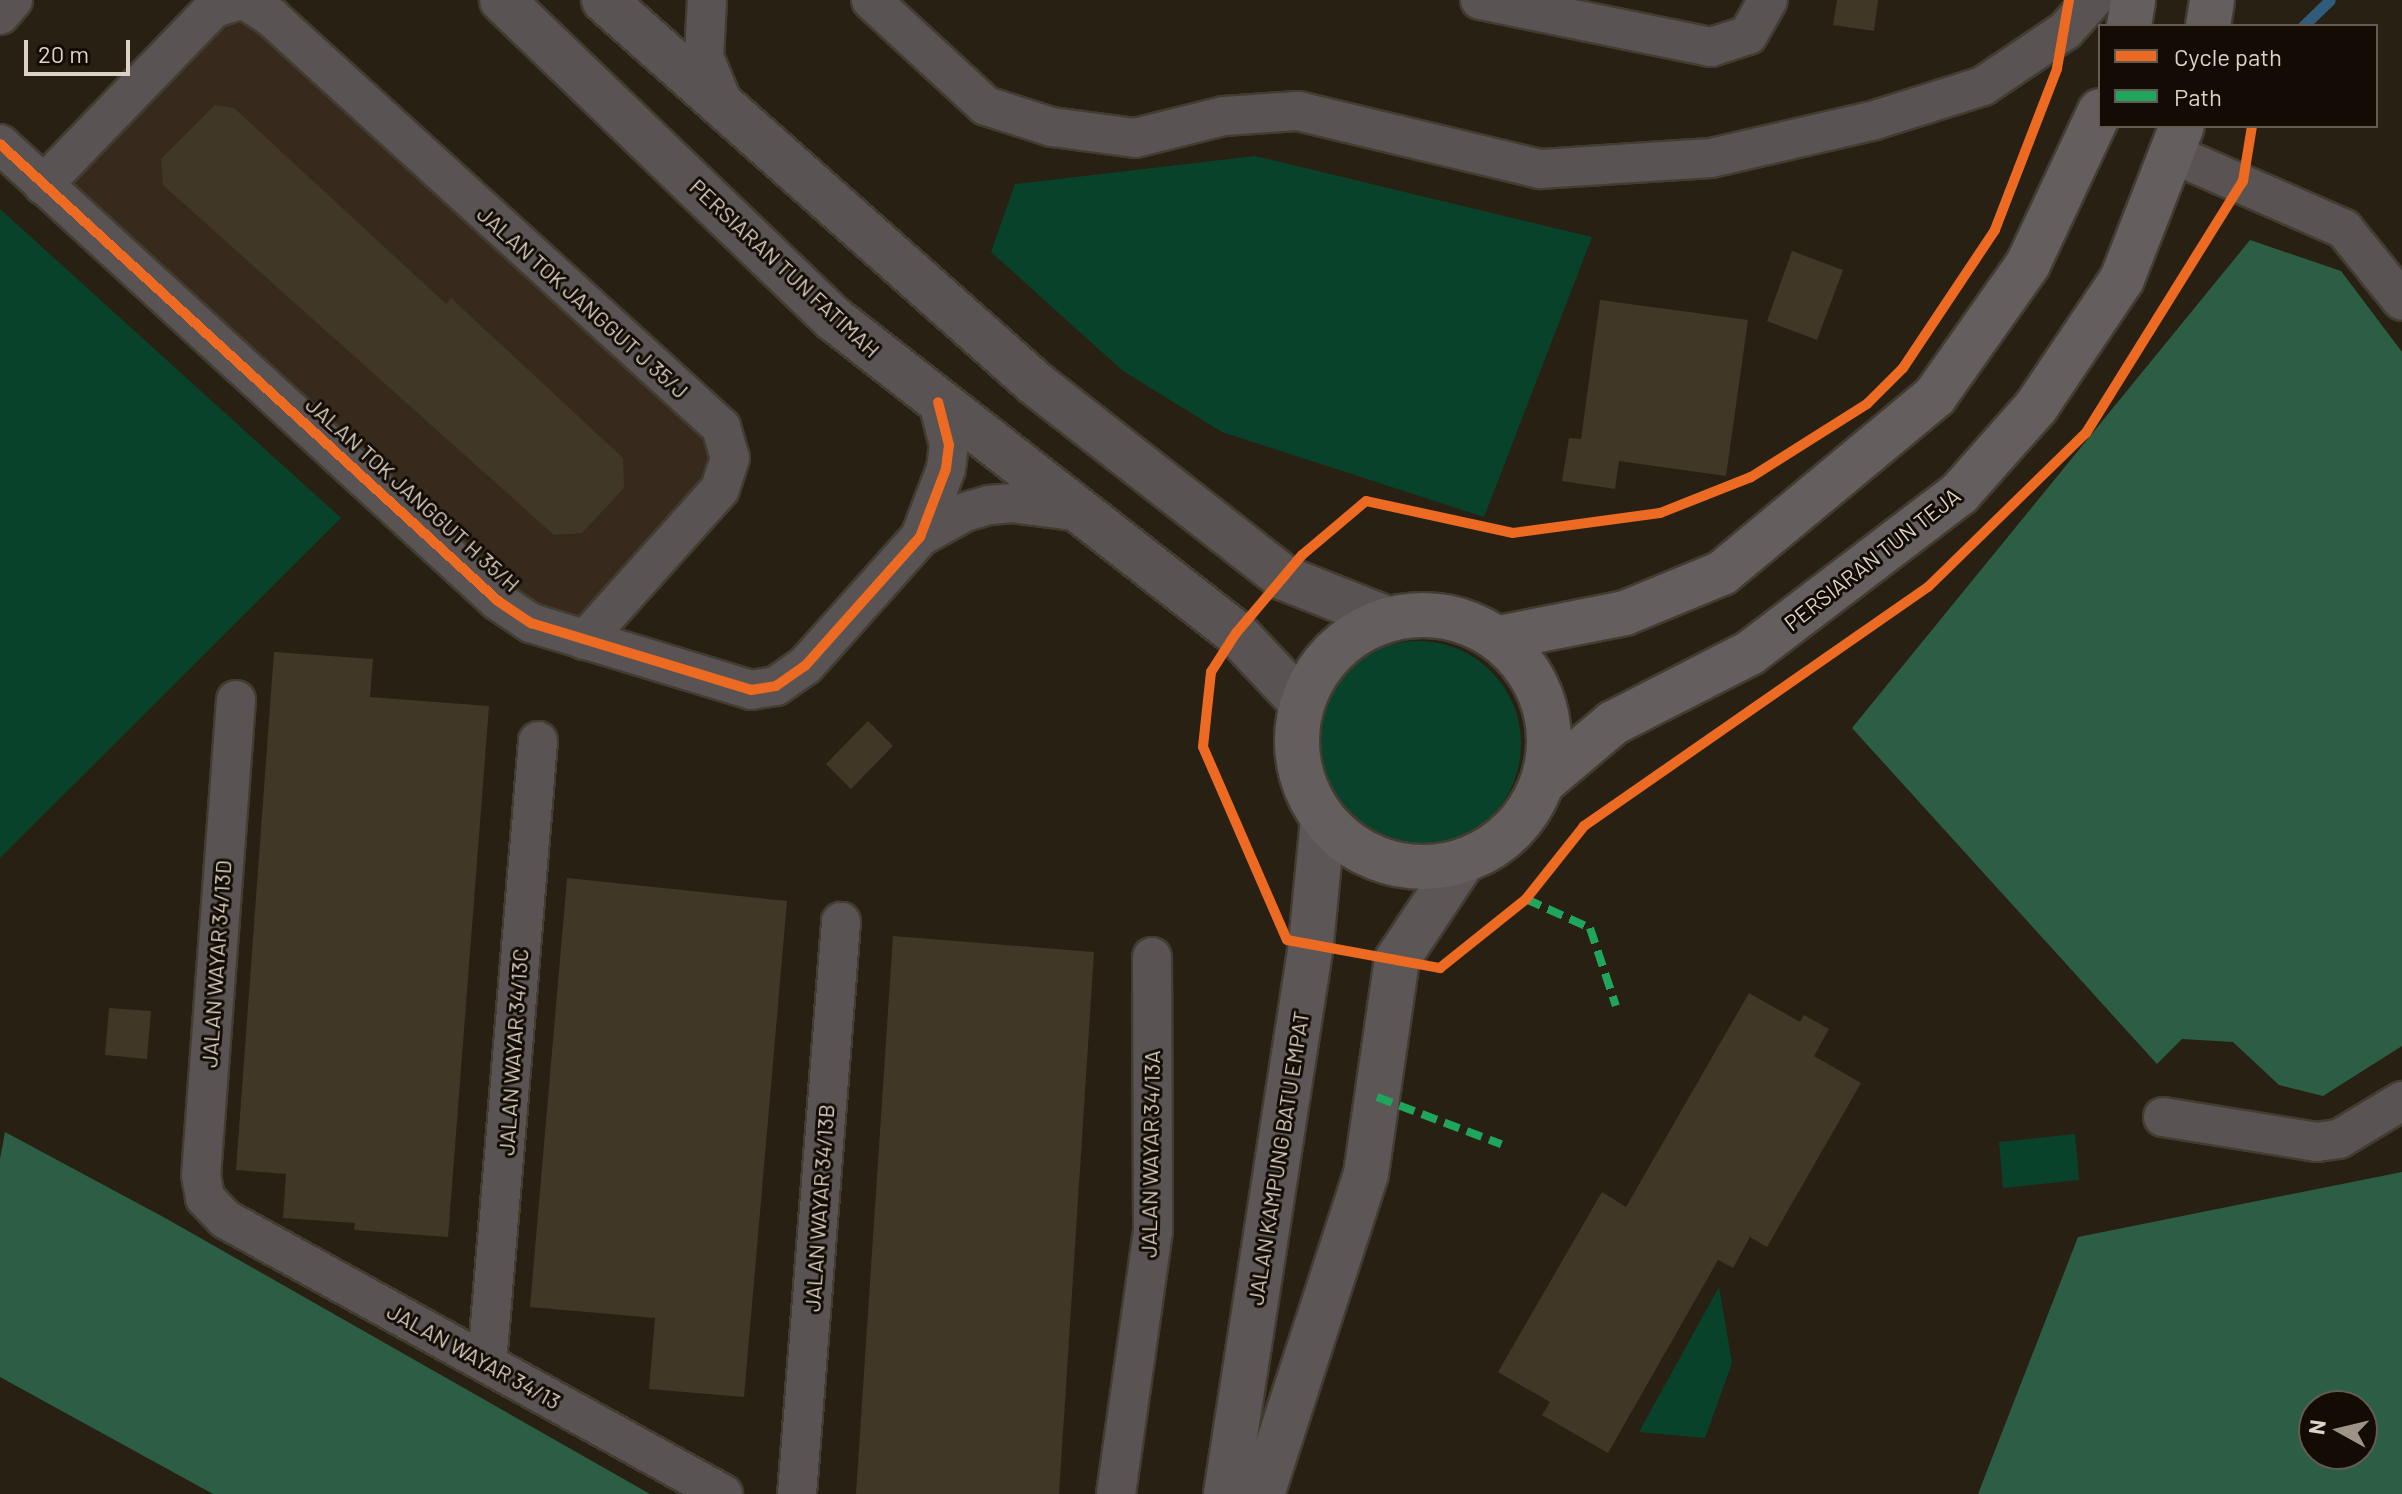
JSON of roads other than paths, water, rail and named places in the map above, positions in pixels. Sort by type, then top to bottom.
[{"type":"main road","points":[[2129,24],[2133,0]]},
{"type":"main road","points":[[2208,24],[2212,0]]},
{"type":"main road","points":[[1499,638],[1625,613],[1722,573],[1935,396],[2028,264],[2098,115]]},
{"type":"main road","name":"PERSIARAN TUN TEJA","points":[[1542,783],[1613,723],[1750,653],[1959,494],[2036,407],[2122,279],[2179,140]]},
{"type":"main road","points":[[1414,613],[1458,618],[1499,638],[1529,671],[1545,707],[1549,745],[1542,783],[1524,818],[1496,845],[1462,862],[1423,868],[1385,863],[1350,846],[1323,820],[1305,788],[1297,752],[1302,703],[1311,680],[1340,644],[1385,618],[1414,613]]},
{"type":"main road","name":"JALAN KAMPUNG BATU EMPAT","points":[[1226,1494],[1311,944],[1323,820]]},
{"type":"main road","points":[[1262,1494],[1366,1174],[1397,960],[1462,862]]},
{"type":"street","points":[[0,15],[13,0]]},
{"type":"street","name":"JALAN TOK JANGGUT J 35/J","points":[[43,185],[214,8],[243,0],[271,17],[721,427],[730,458],[720,489],[585,640]]},
{"type":"street","name":"PERSIARAN TUN FATIMAH","points":[[502,0],[834,319],[1075,511],[1236,633],[1302,703]]},
{"type":"street","points":[[604,0],[1036,384],[1284,578],[1385,618]]},
{"type":"street","points":[[707,0],[704,57],[726,110]]},
{"type":"street","points":[[871,0],[986,106],[1052,127],[1135,138],[1224,116],[1298,111],[1540,169],[1711,158],[1875,120],[1983,86],[2065,31],[2093,0]]},
{"type":"street","points":[[1480,0],[1711,47],[1748,35],[1768,0]]},
{"type":"street","points":[[2179,140],[2344,229],[2402,301]]},
{"type":"street","name":"JALAN TOK JANGGUT H 35/H","points":[[0,144],[498,601],[531,623],[751,690],[776,686],[805,666],[920,537]]},
{"type":"street","points":[[920,537],[946,469],[949,445],[938,402]]},
{"type":"street","points":[[920,537],[965,512],[990,505],[1013,503],[1075,511]]},
{"type":"street","name":"JALAN WAYAR 34/13D","points":[[225,1219],[205,1198],[201,1175],[236,700]]},
{"type":"street","name":"JALAN WAYAR 34/13C","points":[[487,1363],[538,741]]},
{"type":"street","name":"JALAN WAYAR 34/13B","points":[[797,1494],[841,922]]},
{"type":"street","name":"JALAN WAYAR 34/13A","points":[[1116,1494],[1153,1231],[1152,957]]},
{"type":"street","points":[[2163,1117],[2317,1142],[2339,1139],[2402,1101]]},
{"type":"street","name":"JALAN WAYAR 34/13","points":[[225,1219],[723,1494]]},
{"type":"waterway","points":[[2305,24],[2330,0]]}]
